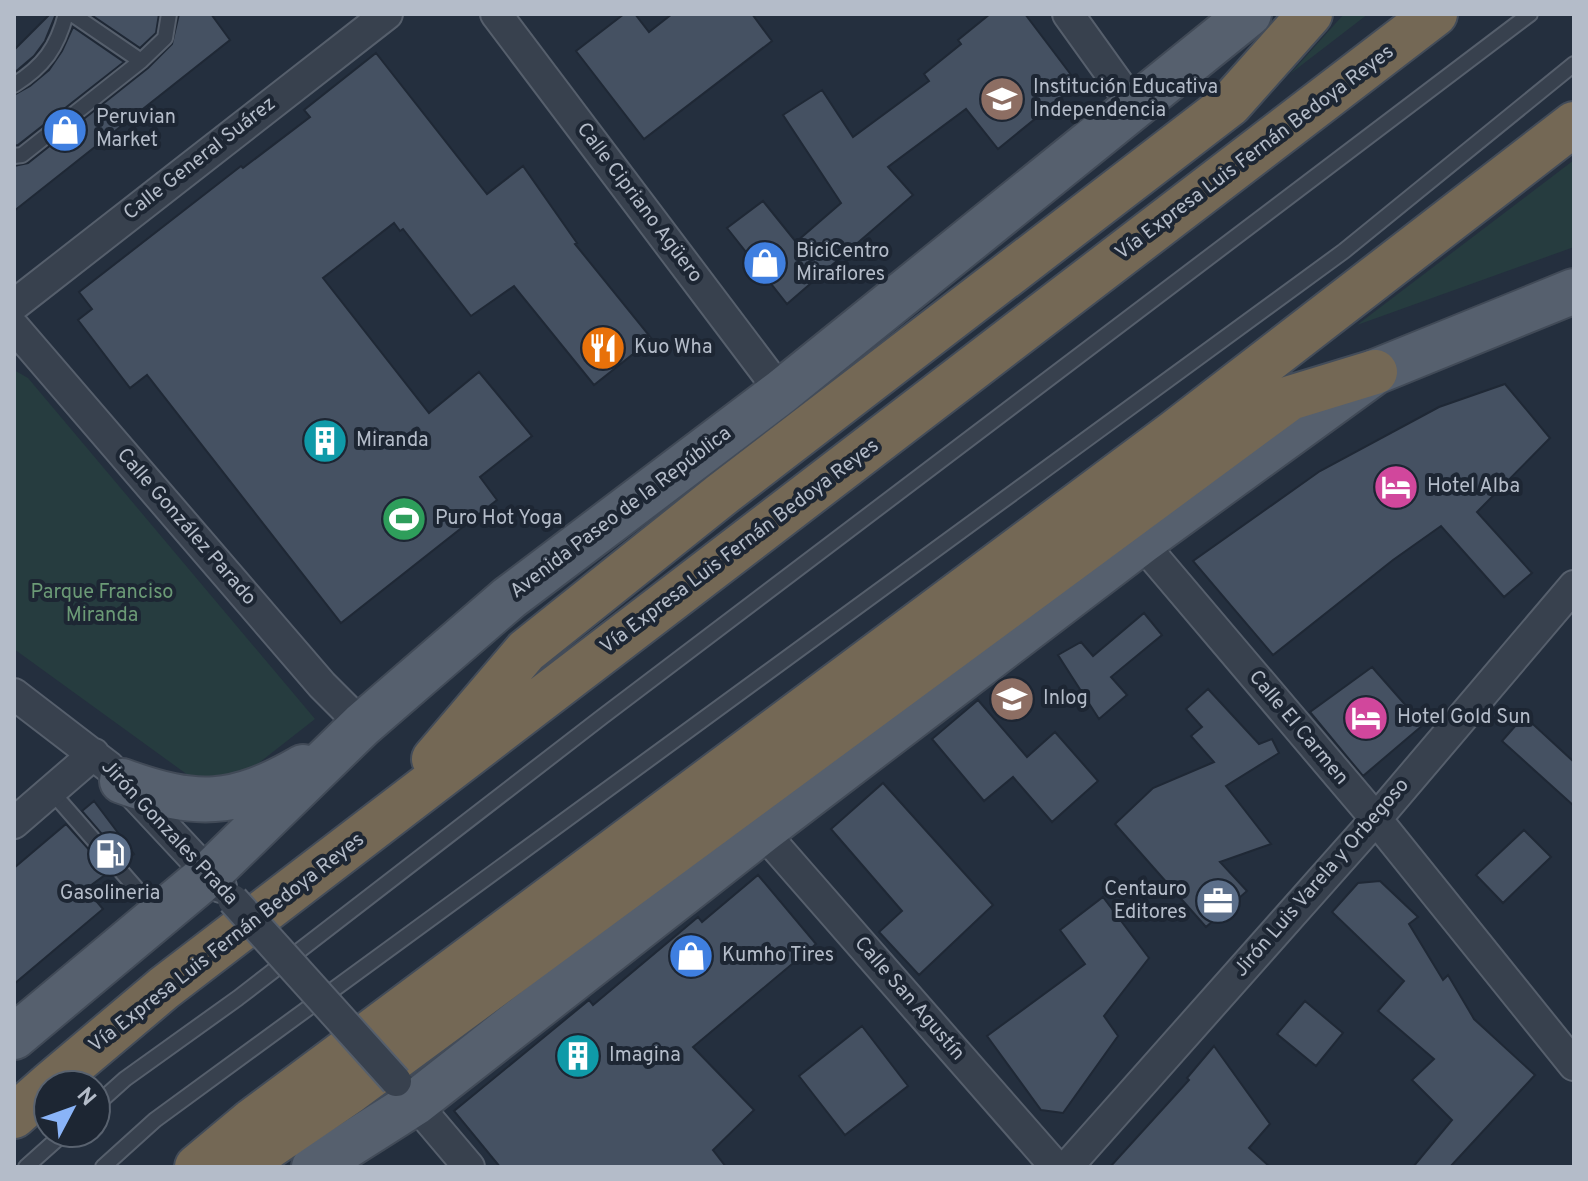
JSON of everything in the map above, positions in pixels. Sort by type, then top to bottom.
[{"type":"highway","points":[[378,825],[526,651],[721,495],[1230,104],[1310,14]]},
{"type":"highway","name":"Vía Expresa Luis Fernán Bedoya Reyes","points":[[68,1069],[164,988],[1435,14]]},
{"type":"highway","points":[[197,1167],[252,1121],[1174,433],[1574,124]]},
{"type":"highway","points":[[239,1167],[349,1092],[1290,398],[1375,372]]},
{"type":"highway","name":"Vía Expresa Luis Fernán Bedoya Reyes","points":[[14,1116],[32,1100]]},
{"type":"main road","name":"Avenida Paseo de la República","points":[[14,1037],[159,915],[221,887],[353,734],[509,598],[781,392],[1249,14]]},
{"type":"main road","points":[[314,1167],[405,1092],[762,831],[1141,542],[1375,372],[1574,291]]},
{"type":"main road","points":[[108,767],[148,790],[181,797],[223,799],[267,786],[353,734]]},
{"type":"street","name":"Calle General Suárez","points":[[14,305],[387,14]]},
{"type":"street","name":"Calle Cipriano Agüero","points":[[496,14],[781,392]]},
{"type":"street","points":[[1068,14],[1134,106]]},
{"type":"street","name":"Calle González Parado","points":[[14,327],[322,685],[353,734]]},
{"type":"street","name":"Calle El Carmen","points":[[1141,542],[1376,819],[1574,1065]]},
{"type":"street","name":"Jirón Luis Varela y Orbegoso","points":[[1067,1167],[1376,819],[1574,586]]},
{"type":"street","name":"Jirón Gonzales Prada","points":[[14,694],[108,767],[221,887],[469,1167]]},
{"type":"street","points":[[14,823],[51,791],[108,767]]},
{"type":"street","name":"Calle San Agustín","points":[[762,831],[1056,1167]]},
{"type":"lane","points":[[14,85],[34,72],[59,42],[66,14]]},
{"type":"lane","points":[[72,14],[141,61]]},
{"type":"lane","points":[[14,156],[22,155],[141,61],[165,38],[169,14]]},
{"type":"lane","points":[[112,1091],[238,998],[615,707],[1530,14]]},
{"type":"lane","points":[[103,1167],[155,1120],[1344,251],[1574,64]]},
{"type":"lane","points":[[51,791],[159,915]]},
{"type":"lane","points":[[26,1167],[46,1149]]},
{"type":"green space","points":[[1344,14],[1368,14],[1290,74]]},
{"type":"green space","points":[[1574,160],[1574,247],[1357,325]]},
{"type":"green space","name":"Parque Franciso Miranda","points":[[14,370],[28,378],[315,719],[246,773],[192,778],[14,649]]},
{"type":"building","points":[[50,14],[56,14],[45,41],[34,56],[14,73],[14,50]]},
{"type":"building","points":[[90,14],[159,14],[156,33],[140,48]]},
{"type":"building","points":[[179,14],[211,14],[230,40],[14,211],[14,166],[28,163],[148,68],[172,44]]},
{"type":"building","points":[[624,14],[635,14],[649,32],[672,14],[752,14],[772,41],[644,139],[576,51]]},
{"type":"building","points":[[990,14],[1025,14],[1078,84],[998,149],[966,109],[888,167],[913,195],[787,304],[727,228],[763,201],[796,242],[841,203],[783,115],[822,90],[853,137],[929,81],[924,74],[961,44],[958,40]]},
{"type":"building","points":[[73,27],[124,62],[14,146],[14,95],[49,70]]},
{"type":"building","points":[[376,53],[487,194],[523,166],[575,244],[652,339],[594,385],[514,286],[471,316],[403,229],[400,231],[394,223],[323,278],[429,413],[479,372],[532,436],[480,477],[497,500],[341,623],[147,375],[130,388],[78,320],[92,309],[79,292],[241,166],[243,168],[310,117],[304,110]]},
{"type":"building","points":[[1505,384],[1550,438],[1477,512],[1532,573],[1504,597],[1441,526],[1273,655],[1193,561],[1320,471],[1439,407]]},
{"type":"building","points":[[1144,613],[1162,635],[1111,677],[1127,695],[1099,719],[1058,655],[1081,642],[1093,656]]},
{"type":"building","name":"Hotel Gold Sun","points":[[1372,667],[1423,725],[1363,776],[1310,712]]},
{"type":"building","points":[[1208,689],[1259,744],[1272,739],[1279,753],[1226,786],[1271,844],[1220,862],[1247,891],[1206,927],[1115,824],[1153,788],[1214,762],[1191,736],[1202,727],[1186,709]]},
{"type":"building","points":[[978,700],[1027,757],[1055,732],[1098,781],[1052,822],[1013,777],[984,801],[932,739]]},
{"type":"building","points":[[1524,716],[1574,762],[1574,806],[1502,741]]},
{"type":"building","points":[[883,783],[993,905],[919,975],[879,932],[902,911],[831,829]]},
{"type":"building","points":[[94,801],[134,854],[125,861],[82,811]]},
{"type":"building","points":[[66,824],[109,872],[86,889],[103,909],[14,984],[14,868]]},
{"type":"building","points":[[1524,830],[1551,857],[1503,903],[1476,875]]},
{"type":"building","points":[[758,875],[816,944],[693,1047],[754,1110],[713,1150],[726,1167],[500,1167],[454,1111],[589,1000],[593,1005],[698,917],[702,922]]},
{"type":"building","points":[[1380,881],[1418,917],[1409,924],[1443,980],[1448,975],[1474,1019],[1535,1075],[1450,1167],[1413,1167],[1452,1120],[1412,1080],[1434,1059],[1378,1011],[1404,981],[1332,912],[1358,883]]},
{"type":"building","points":[[1103,897],[1149,958],[1104,1016],[1118,1036],[1063,1113],[1041,1110],[987,1036],[1085,964],[1060,930]]},
{"type":"building","points":[[1305,1001],[1343,1033],[1316,1066],[1277,1034]]},
{"type":"building","points":[[862,1026],[908,1086],[845,1135],[799,1076]]},
{"type":"building","points":[[1214,1046],[1270,1124],[1249,1148],[1270,1167],[1110,1167],[1189,1080],[1187,1078]]},
{"type":"place","name":"Institución Educativa Independencia","points":[[1002,99]]},
{"type":"place","name":"Peruvian Market","points":[[65,130]]},
{"type":"place","name":"BiciCentro Miraflores","points":[[765,263]]},
{"type":"place","name":"Kuo Wha","points":[[603,348]]},
{"type":"place","name":"Miranda","points":[[325,441]]},
{"type":"place","name":"Hotel Alba","points":[[1396,487]]},
{"type":"place","name":"Puro Hot Yoga","points":[[404,519]]},
{"type":"place","name":"Inlog","points":[[1012,699]]},
{"type":"place","name":"Hotel Gold Sun","points":[[1366,718]]},
{"type":"place","name":"Gasolineria","points":[[110,854]]},
{"type":"place","name":"Centauro Editores","points":[[1218,901]]},
{"type":"place","name":"Kumho Tires","points":[[691,956]]},
{"type":"place","name":"Imagina","points":[[578,1056]]}]
